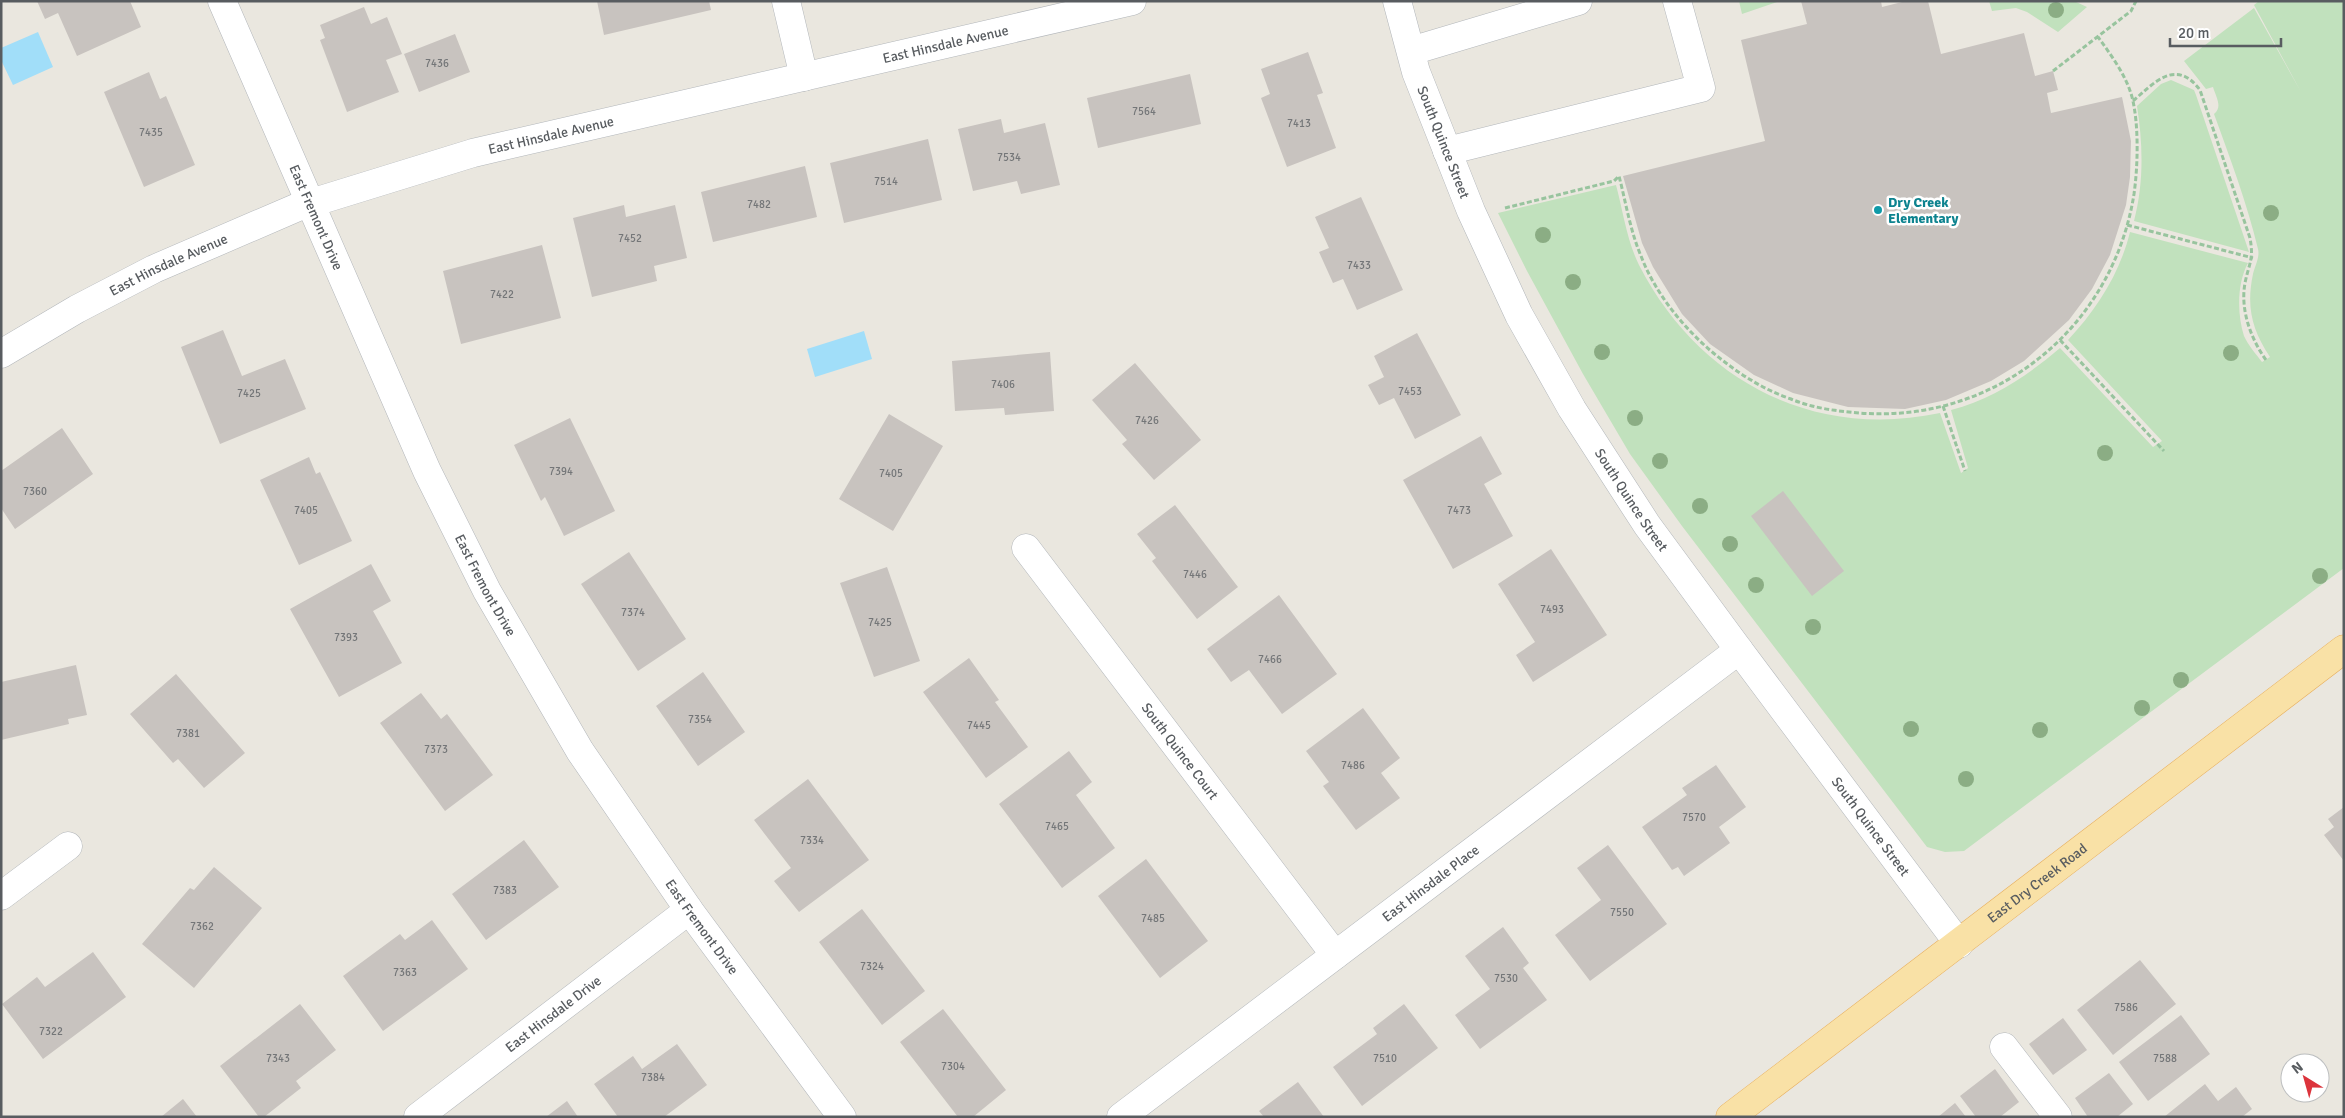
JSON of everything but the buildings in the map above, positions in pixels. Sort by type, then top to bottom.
[{"type":"main road","name":"East Dry Creek Road","points":[[1730,1117],[2344,649]]},
{"type":"street","name":"East Fremont Drive","points":[[222,1],[309,204],[427,470],[487,591],[580,751],[688,910],[842,1117]]},
{"type":"street","points":[[786,1],[804,76]]},
{"type":"street","name":"East Hinsdale Avenue","points":[[1,354],[77,309],[154,269],[309,204],[473,153],[1132,1]]},
{"type":"street","name":"South Quince Street","points":[[1398,1],[1416,72],[1471,211],[1518,315],[1572,409],[1648,525],[1959,944]]},
{"type":"street","points":[[1411,51],[1578,1]]},
{"type":"street","points":[[1447,151],[1700,88],[1677,1]]},
{"type":"street","name":"South Quince Court","points":[[1026,548],[1335,955]]},
{"type":"street","name":"East Hinsdale Place","points":[[1121,1117],[1739,650]]},
{"type":"street","points":[[1,896],[68,846]]},
{"type":"street","name":"East Hinsdale Drive","points":[[418,1117],[688,910]]},
{"type":"street","points":[[2004,1047],[2058,1117]]},
{"type":"path","points":[[2053,71],[2131,11],[2136,1]]},
{"type":"path","points":[[1503,209],[1614,181],[1619,176],[1631,227],[1648,272],[1690,331],[1708,349],[1732,367],[1762,386],[1791,400],[1833,410],[1894,414],[1944,406],[1987,391],[2018,374],[2060,340],[2078,322],[2104,284],[2120,250],[2127,225],[2137,169],[2137,143],[2132,101],[2120,69],[2098,37]]},
{"type":"path","points":[[2132,101],[2166,75],[2175,74],[2194,82],[2206,104],[2250,238],[2253,258],[2245,284],[2247,321],[2255,342],[2266,360]]},
{"type":"path","points":[[2127,225],[2253,258]]},
{"type":"path","points":[[2060,340],[2164,452]]},
{"type":"path","points":[[1944,406],[1965,470]]},
{"type":"green space","points":[[1739,1],[1780,1],[1742,14]]},
{"type":"green space","points":[[1989,1],[2074,1],[2087,7],[2058,32],[2027,12],[2016,8],[1992,11]]},
{"type":"green space","points":[[2259,1],[2344,1],[2344,568],[1964,851],[1945,852],[1927,847],[1682,526],[1630,454],[1583,374],[1498,213],[1616,185],[1628,236],[1639,265],[1664,305],[1693,340],[1726,369],[1764,392],[1804,408],[1847,417],[1893,419],[1940,413],[1961,473],[1968,468],[1951,410],[1995,393],[2035,368],[2060,348],[2153,447],[2162,441],[2068,340],[2089,316],[2106,290],[2120,262],[2130,232],[2248,263],[2244,271],[2239,299],[2240,318],[2244,336],[2262,362],[2270,357],[2259,337],[2252,318],[2250,297],[2258,249],[2232,164],[2214,114],[2218,108],[2217,98],[2213,87],[2206,89],[2184,61],[2254,8],[2301,92],[2254,5]]},
{"type":"green space","points":[[2171,80],[2194,90],[2249,252],[2134,221],[2140,192],[2142,163],[2137,106],[2161,84]]},
{"type":"water","points":[[38,32],[53,67],[13,85],[1,60],[1,48]]},
{"type":"water","points":[[864,331],[872,359],[815,377],[807,349]]},
{"type":"place","name":"Dry Creek Elementary","points":[[1878,210]]}]
